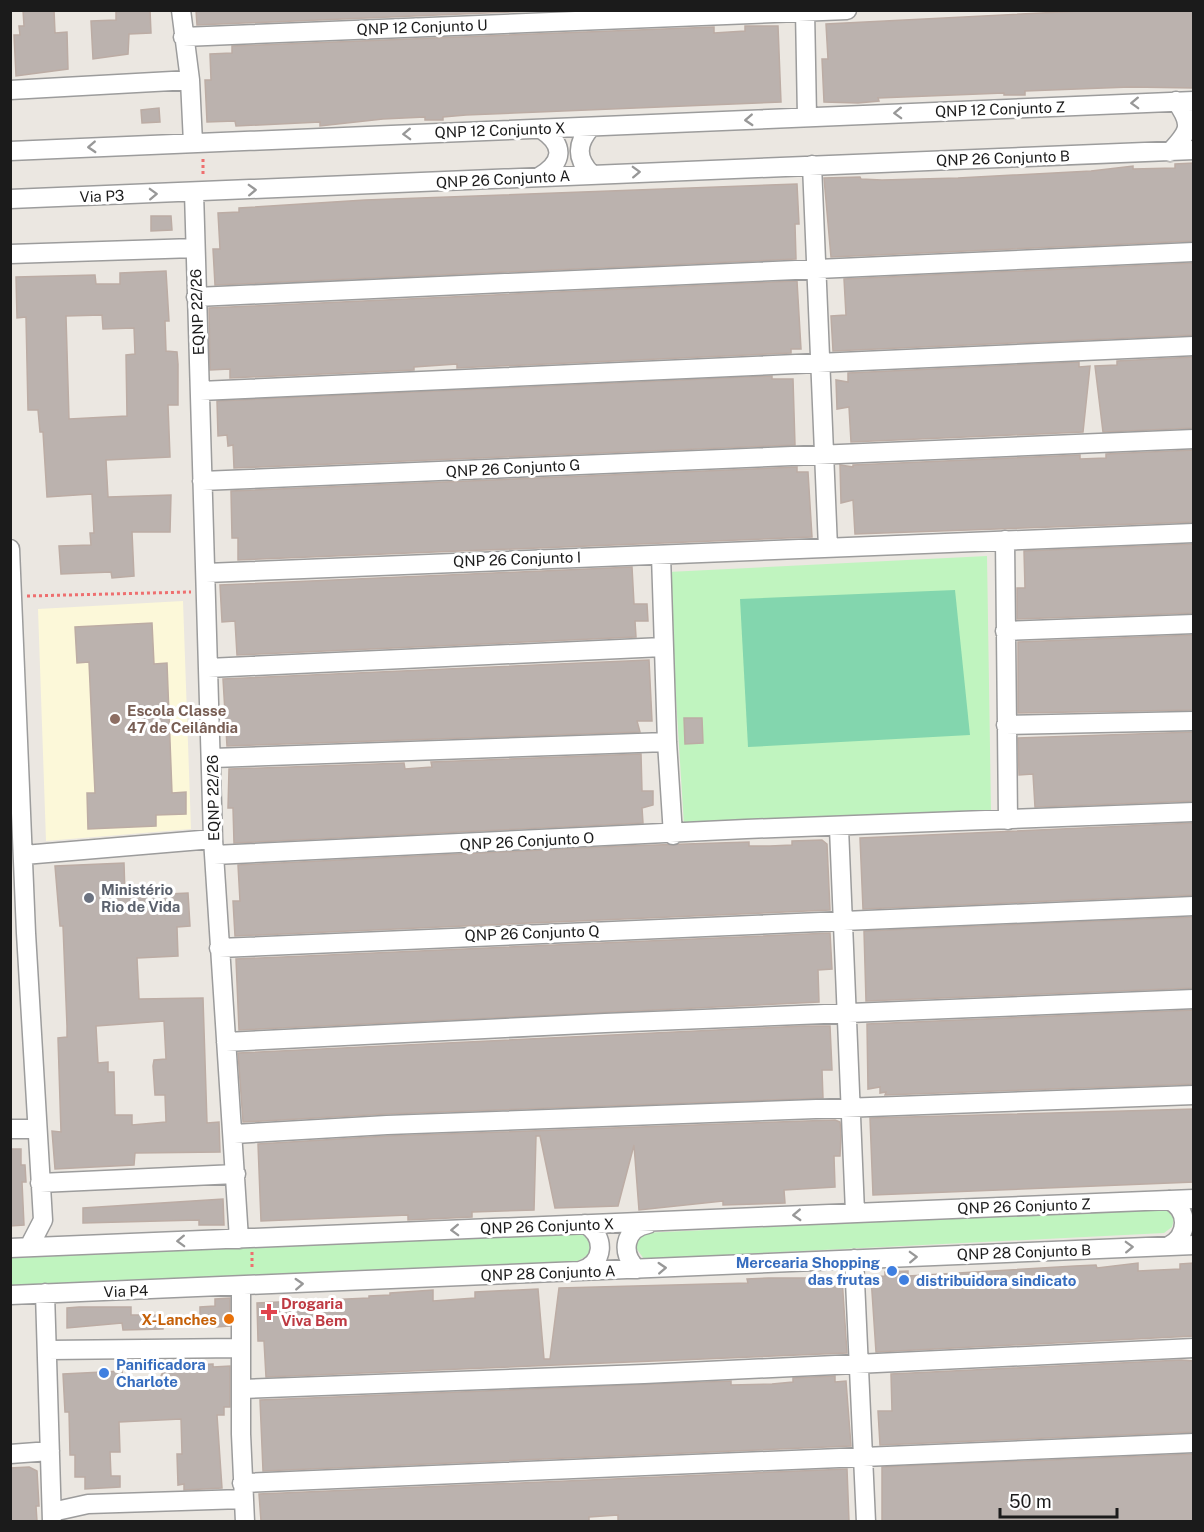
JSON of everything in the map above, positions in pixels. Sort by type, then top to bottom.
[{"type":"street","points":[[10,151],[198,142],[181,10]]},
{"type":"street","name":"QNP 12 Conjunto U","points":[[183,37],[847,10]]},
{"type":"street","points":[[805,11],[807,117]]},
{"type":"street","points":[[10,90],[190,80]]},
{"type":"street","points":[[1170,152],[1188,128],[1185,101]]},
{"type":"street","name":"QNP 12 Conjunto Z","points":[[807,117],[1185,101]]},
{"type":"street","name":"QNP 12 Conjunto X","points":[[198,142],[807,117]]},
{"type":"street","points":[[591,127],[581,138],[578,151],[582,164],[591,174]]},
{"type":"street","points":[[539,177],[553,169],[559,153],[554,138],[541,129]]},
{"type":"street","name":"QNP 26 Conjunto B","points":[[812,165],[1194,150]]},
{"type":"street","points":[[812,165],[828,548]]},
{"type":"street","name":"QNP 26 Conjunto A","points":[[199,192],[812,165]]},
{"type":"street","name":"Via P3","points":[[10,199],[199,192]]},
{"type":"street","name":"EQNP 22/26","points":[[199,192],[195,248],[196,297],[213,758],[214,847],[236,1174],[246,1238]]},
{"type":"street","name":"EQNP 22/26","points":[[10,254],[195,248]]},
{"type":"street","points":[[196,297],[1194,252]]},
{"type":"street","points":[[200,391],[1194,346]]},
{"type":"street","name":"QNP 26 Conjunto G","points":[[202,482],[1194,439]]},
{"type":"street","name":"QNP 26 Conjunto I","points":[[206,573],[1194,533]]},
{"type":"street","points":[[1005,540],[1008,820]]},
{"type":"street","points":[[10,549],[13,597],[14,734],[24,855],[18,933],[43,1220],[29,1247]]},
{"type":"street","points":[[661,555],[667,742],[673,835]]},
{"type":"street","points":[[1005,632],[1194,624]]},
{"type":"street","points":[[208,668],[663,647]]},
{"type":"street","points":[[1006,725],[1194,721]]},
{"type":"street","points":[[213,758],[667,742]]},
{"type":"street","name":"QNP 26 Conjunto O","points":[[24,855],[214,847],[673,835],[746,829],[839,828],[1194,812]]},
{"type":"street","points":[[839,828],[855,1212]]},
{"type":"street","name":"QNP 26 Conjunto Q","points":[[219,948],[1194,906]]},
{"type":"street","points":[[226,1042],[1194,999]]},
{"type":"street","points":[[234,1134],[851,1107],[1194,1095]]},
{"type":"street","points":[[10,1129],[36,1129]]},
{"type":"street","points":[[40,1183],[236,1174]]},
{"type":"street","name":"QNP 26 Conjunto Z","points":[[855,1212],[1194,1199]]},
{"type":"street","points":[[1168,1200],[1180,1209],[1185,1223],[1181,1237],[1169,1246]]},
{"type":"street","name":"QNP 26 Conjunto X","points":[[246,1238],[650,1223],[855,1212]]},
{"type":"street","points":[[43,1220],[63,1245]]},
{"type":"street","points":[[637,1269],[626,1254],[627,1242],[633,1231],[650,1223]]},
{"type":"street","points":[[576,1271],[590,1267],[595,1262],[601,1248],[597,1234],[585,1224]]},
{"type":"street","points":[[10,1248],[246,1238]]},
{"type":"street","name":"QNP 28 Conjunto B","points":[[854,1259],[1194,1245]]},
{"type":"street","points":[[854,1259],[866,1521]]},
{"type":"street","name":"QNP 28 Conjunto A","points":[[247,1287],[854,1259]]},
{"type":"street","points":[[245,1521],[241,1348],[247,1287]]},
{"type":"street","name":"Via P4","points":[[10,1295],[247,1287]]},
{"type":"street","points":[[45,1293],[52,1517],[88,1504],[243,1491],[1194,1443]]},
{"type":"street","points":[[48,1350],[241,1348]]},
{"type":"street","points":[[242,1389],[1194,1348]]},
{"type":"street","points":[[10,1454],[50,1451]]},
{"type":"path","points":[[198,142],[199,192]]},
{"type":"path","points":[[13,597],[207,591]]},
{"type":"path","points":[[246,1238],[247,1287]]},
{"type":"shaded area","name":"Escola Classe 47 de Ceilândia","points":[[183,601],[191,829],[46,841],[38,609]]},
{"type":"green space","points":[[987,556],[991,812],[684,825],[668,572]]},
{"type":"green space","points":[[955,590],[970,735],[748,747],[740,599]]},
{"type":"green space","points":[[1166,1208],[1174,1219],[1172,1227],[1164,1233],[644,1259],[636,1248],[637,1239],[643,1233]]},
{"type":"green space","points":[[579,1233],[587,1239],[590,1248],[588,1255],[576,1262],[11,1287],[10,1258]]},
{"type":"building","points":[[23,10],[54,10],[55,33],[67,32],[68,69],[16,76],[14,35],[20,35],[19,26],[24,26]]},
{"type":"building","points":[[116,10],[150,10],[151,33],[129,34],[128,54],[93,59],[91,21],[116,20]]},
{"type":"building","points":[[196,10],[558,10],[197,25]]},
{"type":"building","points":[[1194,10],[1193,88],[1130,87],[1025,91],[1025,95],[1004,95],[1004,93],[878,98],[879,101],[858,103],[824,102],[822,59],[828,59],[826,24],[1081,11]]},
{"type":"building","points":[[745,26],[778,26],[781,102],[466,115],[443,117],[443,120],[425,120],[425,117],[383,119],[320,126],[320,122],[236,126],[235,121],[207,122],[205,80],[211,80],[210,54],[232,53],[232,46],[714,27],[714,33],[745,31]]},
{"type":"building","points":[[159,108],[160,122],[142,123],[141,110]]},
{"type":"building","points":[[1194,163],[1194,241],[831,257],[824,178],[860,177],[861,179],[882,180],[958,178],[1091,171],[1133,166],[1133,169],[1175,168],[1175,164]]},
{"type":"building","points":[[797,184],[799,224],[795,224],[796,259],[215,285],[213,249],[220,249],[218,213],[239,212],[239,208],[365,200]]},
{"type":"building","points":[[151,216],[171,216],[172,230],[151,231]]},
{"type":"building","points":[[1194,263],[1194,335],[833,351],[831,316],[846,315],[844,279]]},
{"type":"building","points":[[166,271],[169,321],[165,321],[166,351],[177,352],[178,405],[168,405],[170,457],[106,460],[108,497],[171,495],[170,532],[132,532],[134,576],[112,578],[111,572],[61,574],[59,546],[91,545],[90,533],[94,533],[92,494],[47,497],[43,432],[40,432],[38,410],[28,410],[26,317],[17,318],[16,277],[95,275],[96,284],[120,284],[120,273]],"holes":[[[102,315],[103,329],[134,328],[135,354],[126,355],[127,416],[69,419],[66,316]]]},
{"type":"building","points":[[797,281],[801,349],[791,349],[791,353],[457,368],[457,364],[414,367],[414,370],[230,378],[230,369],[210,370],[209,308]]},
{"type":"building","points":[[1194,357],[1194,428],[1103,432],[1095,366],[1117,365],[1117,361]]},
{"type":"building","points":[[1079,362],[1079,367],[1090,366],[1083,432],[851,442],[849,407],[837,409],[836,380],[848,382],[848,373]]},
{"type":"building","points":[[772,376],[772,379],[793,379],[795,445],[234,468],[233,445],[228,446],[227,435],[218,436],[217,401]]},
{"type":"building","points":[[1194,450],[1194,522],[855,534],[853,500],[841,503],[840,465],[853,467],[853,465],[1080,455],[1080,459],[1106,458],[1106,454]]},
{"type":"building","points":[[797,467],[797,472],[808,472],[812,537],[238,560],[238,538],[232,538],[231,491]]},
{"type":"building","points":[[1194,544],[1194,613],[1017,619],[1017,588],[1025,588],[1024,551]]},
{"type":"building","points":[[632,567],[634,604],[647,604],[648,621],[635,621],[636,637],[237,655],[235,621],[222,622],[220,585]]},
{"type":"building","points":[[152,623],[154,664],[167,663],[172,793],[186,792],[186,814],[156,815],[156,826],[88,829],[87,793],[95,793],[89,662],[77,663],[75,627]]},
{"type":"building","points":[[1194,635],[1194,710],[1018,713],[1018,642]]},
{"type":"building","points":[[649,660],[652,721],[637,721],[640,732],[227,746],[223,679]]},
{"type":"building","points":[[684,718],[702,718],[703,743],[685,744]]},
{"type":"building","points":[[1194,732],[1194,801],[1035,807],[1033,774],[1019,775],[1018,738]]},
{"type":"building","points":[[641,754],[642,791],[653,791],[653,805],[642,808],[643,823],[234,843],[233,808],[228,808],[229,769],[404,763],[405,769],[432,767],[431,762]]},
{"type":"building","points":[[1194,823],[1194,895],[863,909],[860,838]]},
{"type":"building","points":[[822,840],[827,844],[830,910],[235,936],[233,901],[240,901],[238,865],[624,846],[749,842],[749,846],[770,846],[792,845],[792,841]]},
{"type":"building","points":[[124,863],[125,896],[188,893],[190,926],[177,927],[178,956],[137,958],[139,999],[203,998],[207,1123],[219,1122],[220,1152],[135,1153],[134,1165],[55,1169],[52,1131],[61,1132],[58,1038],[67,1037],[67,1026],[63,926],[60,926],[55,866]],"holes":[[[164,1021],[166,1059],[154,1060],[153,1066],[155,1095],[165,1095],[166,1122],[132,1125],[132,1115],[115,1115],[114,1072],[108,1072],[108,1062],[98,1063],[96,1026]]]},
{"type":"building","points":[[1194,917],[1194,988],[866,1001],[864,931]]},
{"type":"building","points":[[830,933],[832,969],[818,970],[819,1002],[239,1030],[236,959]]},
{"type":"building","points":[[1194,1010],[1194,1084],[885,1095],[886,1092],[880,1093],[880,1087],[868,1089],[867,1024]]},
{"type":"building","points":[[830,1026],[832,1070],[822,1070],[823,1098],[386,1114],[243,1122],[238,1053]]},
{"type":"building","points":[[1194,1109],[1194,1182],[873,1195],[870,1118]]},
{"type":"building","points":[[835,1120],[840,1122],[841,1135],[840,1156],[834,1156],[835,1187],[784,1190],[785,1203],[723,1205],[723,1201],[639,1210],[634,1145],[618,1206],[555,1208],[540,1136],[536,1136],[534,1210],[472,1212],[472,1217],[408,1220],[408,1215],[261,1221],[258,1144],[388,1136]]},
{"type":"building","points":[[10,1149],[21,1149],[21,1165],[25,1165],[26,1182],[22,1182],[24,1225],[10,1226]]},
{"type":"building","points":[[223,1199],[224,1225],[199,1225],[199,1220],[83,1223],[83,1208]]},
{"type":"building","points":[[1138,1263],[1138,1271],[1180,1269],[1180,1264],[1194,1263],[1194,1336],[876,1352],[871,1277],[885,1276],[885,1272],[908,1271],[908,1276],[1096,1265],[1097,1268]]},
{"type":"building","points":[[842,1278],[847,1353],[266,1377],[264,1341],[258,1341],[257,1303],[369,1298],[369,1296],[390,1295],[390,1293],[433,1290],[433,1301],[475,1298],[475,1292],[538,1289],[544,1359],[550,1359],[559,1288],[748,1283],[747,1279]]},
{"type":"building","points":[[230,1298],[230,1326],[216,1327],[215,1323],[200,1323],[200,1307],[215,1306],[215,1299]]},
{"type":"building","points":[[131,1307],[131,1315],[163,1315],[163,1329],[123,1330],[122,1323],[67,1328],[67,1308]]},
{"type":"building","points":[[1194,1361],[1194,1432],[880,1445],[878,1411],[892,1411],[891,1374]]},
{"type":"building","points":[[213,1364],[213,1367],[230,1366],[230,1407],[224,1407],[224,1415],[217,1415],[222,1488],[184,1490],[184,1484],[178,1485],[177,1454],[182,1454],[181,1419],[119,1422],[120,1452],[110,1452],[111,1476],[120,1476],[120,1487],[85,1489],[85,1477],[75,1477],[75,1455],[70,1455],[69,1412],[65,1412],[63,1374],[122,1371],[123,1380],[160,1378],[166,1366]]},
{"type":"building","points":[[835,1376],[835,1382],[846,1381],[851,1446],[263,1471],[260,1400],[731,1381],[731,1385],[772,1384],[793,1382],[793,1378]]},
{"type":"building","points":[[1194,1454],[1194,1521],[882,1521],[882,1467]]},
{"type":"building","points":[[29,1467],[37,1471],[39,1506],[36,1506],[37,1521],[10,1521],[10,1468]]},
{"type":"building","points":[[847,1469],[849,1521],[618,1521],[618,1515],[589,1517],[589,1521],[261,1521],[259,1494]]},
{"type":"place","name":"Escola Classe 47 de Ceilândia","points":[[115,719]]},
{"type":"place","name":"Ministério Rio de Vida","points":[[89,898]]},
{"type":"place","name":"Mercearia Shopping das frutas","points":[[892,1271]]},
{"type":"place","name":"distribuidora sindicato","points":[[904,1280]]},
{"type":"place","name":"Drogaria Viva Bem","points":[[269,1312]]},
{"type":"place","name":"X-Lanches","points":[[229,1319]]},
{"type":"place","name":"Panificadora Charlote","points":[[104,1373]]}]
